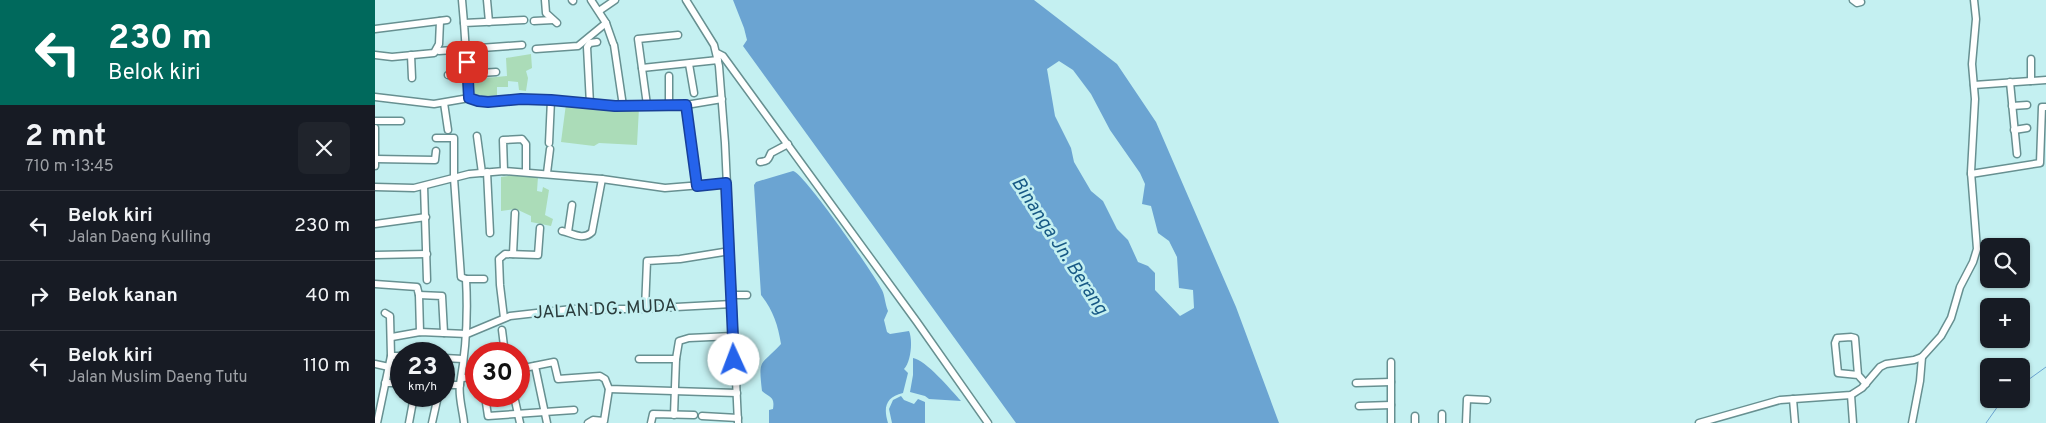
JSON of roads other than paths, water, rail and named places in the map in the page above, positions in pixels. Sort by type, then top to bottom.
[{"type":"street","points":[[462,0],[469,98]]},
{"type":"street","points":[[487,0],[489,22]]},
{"type":"street","points":[[533,21],[555,22],[546,13],[545,0]]},
{"type":"street","points":[[591,0],[606,23],[614,44],[623,106]]},
{"type":"street","points":[[599,11],[615,0]]},
{"type":"street","points":[[686,0],[711,38],[717,56],[722,99],[738,420],[702,416]]},
{"type":"street","points":[[1853,0],[1857,3],[1861,2]]},
{"type":"street","points":[[1699,423],[1771,403],[1793,399],[1851,395],[1866,384],[1883,365],[1922,357],[1930,350],[1947,326],[1960,288],[1976,254],[1971,174],[1975,85],[1972,64],[1976,19],[1974,0]]},
{"type":"street","points":[[375,29],[447,20]]},
{"type":"street","points":[[464,23],[524,20]]},
{"type":"street","points":[[375,55],[392,57],[436,51],[439,44],[440,21]]},
{"type":"street","points":[[536,49],[578,46],[606,23]]},
{"type":"street","points":[[647,105],[638,39],[678,35]]},
{"type":"street","points":[[590,104],[587,46],[590,43],[597,42]]},
{"type":"street","points":[[439,51],[522,45]]},
{"type":"street","points":[[411,55],[412,78]]},
{"type":"street","points":[[642,68],[689,64],[723,56],[937,350],[987,423]]},
{"type":"street","points":[[2031,59],[2031,81]]},
{"type":"street","points":[[689,64],[694,93]]},
{"type":"street","points":[[448,75],[496,72]]},
{"type":"street","points":[[669,76],[669,105]]},
{"type":"street","points":[[1975,85],[2046,80]]},
{"type":"street","points":[[2010,82],[2017,154]]},
{"type":"street","points":[[375,97],[434,104],[469,98],[488,102],[521,99],[623,106],[686,105],[722,99]]},
{"type":"street","points":[[547,174],[551,100]]},
{"type":"street","points":[[444,103],[448,130]]},
{"type":"street","points":[[686,105],[697,186]]},
{"type":"street","points":[[2012,106],[2027,105]]},
{"type":"street","points":[[1971,174],[2040,163],[2044,130],[2042,107],[2046,107]]},
{"type":"street","points":[[375,121],[401,121]]},
{"type":"street","points":[[2014,130],[2027,128]]},
{"type":"street","points":[[375,130],[375,166]]},
{"type":"street","points":[[477,136],[484,172],[490,233]]},
{"type":"street","points":[[436,138],[454,138],[454,178],[461,275],[466,279],[484,278]]},
{"type":"street","points":[[505,171],[503,140],[521,139],[526,144],[526,171]]},
{"type":"street","points":[[760,162],[766,161],[771,153],[788,144]]},
{"type":"street","points":[[376,159],[435,160],[436,151]]},
{"type":"street","points":[[375,187],[404,188],[424,186],[484,172],[505,171],[526,171],[602,179],[665,188],[726,183]]},
{"type":"street","points":[[572,205],[565,232],[583,237],[590,235],[602,179]]},
{"type":"street","points":[[424,186],[427,280]]},
{"type":"street","points":[[513,254],[515,213]]},
{"type":"street","points":[[375,224],[426,217]]},
{"type":"street","points":[[504,318],[499,259],[502,255],[538,255],[540,228]]},
{"type":"street","points":[[645,309],[647,261],[681,259],[730,251]]},
{"type":"street","points":[[375,255],[427,254]]},
{"type":"street","points":[[464,423],[459,385],[462,378],[467,334],[466,279]]},
{"type":"street","points":[[375,284],[415,286],[419,295],[420,332]]},
{"type":"street","points":[[419,295],[442,296],[444,333]]},
{"type":"street","points":[[732,295],[747,296]]},
{"type":"street","name":"JALAN DG. MUDA","points":[[392,337],[420,332],[467,334],[504,318],[581,308],[645,309],[732,304]]},
{"type":"street","points":[[385,313],[390,316],[392,342]]},
{"type":"street","points":[[502,330],[504,342]]},
{"type":"street","points":[[674,414],[676,359],[680,340],[733,336]]},
{"type":"street","points":[[1858,375],[1837,372],[1836,339],[1855,338],[1858,375],[1866,384]]},
{"type":"street","points":[[1912,423],[1920,381],[1922,357]]},
{"type":"street","points":[[455,359],[463,359]]},
{"type":"street","points":[[639,359],[676,359]]},
{"type":"street","points":[[377,423],[379,396],[390,362]]},
{"type":"street","points":[[530,367],[554,362],[558,379],[600,376],[605,378],[609,389],[604,421],[593,420],[588,423]]},
{"type":"street","points":[[1391,362],[1391,423]]},
{"type":"street","points":[[375,364],[389,367]]},
{"type":"street","points":[[535,366],[547,423]]},
{"type":"street","points":[[385,382],[390,382]]},
{"type":"street","points":[[1356,383],[1391,382]]},
{"type":"street","points":[[455,385],[459,385]]},
{"type":"street","points":[[609,389],[737,393]]},
{"type":"street","points":[[1851,395],[1853,423]]},
{"type":"street","points":[[1466,423],[1467,399],[1487,400]]},
{"type":"street","points":[[1793,399],[1795,423]]},
{"type":"street","points":[[1359,406],[1391,405]]},
{"type":"street","points":[[409,423],[412,407]]},
{"type":"street","points":[[431,423],[435,407]]},
{"type":"street","points":[[486,407],[488,416],[574,410]]},
{"type":"street","points":[[516,407],[520,423]]},
{"type":"street","points":[[651,423],[653,414],[694,415]]},
{"type":"street","points":[[1442,414],[1442,423]]},
{"type":"water","name":"Binanga Jn. Berang","points":[[733,0],[1034,0],[1117,64],[1156,122],[1236,307],[1279,423],[1016,423],[743,46],[747,40]],"holes":[[[1059,61],[1073,70],[1091,94],[1110,130],[1140,173],[1145,184],[1142,204],[1151,206],[1158,233],[1169,241],[1177,257],[1179,288],[1193,290],[1194,308],[1180,316],[1155,290],[1155,273],[1148,266],[1138,262],[1128,240],[1117,229],[1103,201],[1091,191],[1074,162],[1071,148],[1055,116],[1047,69]]]},
{"type":"water","points":[[793,171],[800,176],[824,205],[882,290],[888,311],[884,320],[887,332],[890,334],[909,331],[911,351],[904,369],[908,373],[903,393],[893,397],[887,404],[888,423],[769,423],[769,410],[773,409],[773,402],[762,391],[760,372],[765,360],[781,344],[774,318],[769,306],[761,295],[754,185],[756,182]]},
{"type":"water","points":[[913,358],[925,364],[961,401],[929,399],[910,392]]},
{"type":"water","points":[[901,396],[904,400],[914,404],[918,399],[925,402],[925,423],[892,423],[889,409],[893,400]]},
{"type":"waterway","points":[[2030,379],[2046,367]]},
{"type":"waterway","points":[[1986,423],[1997,408]]}]
